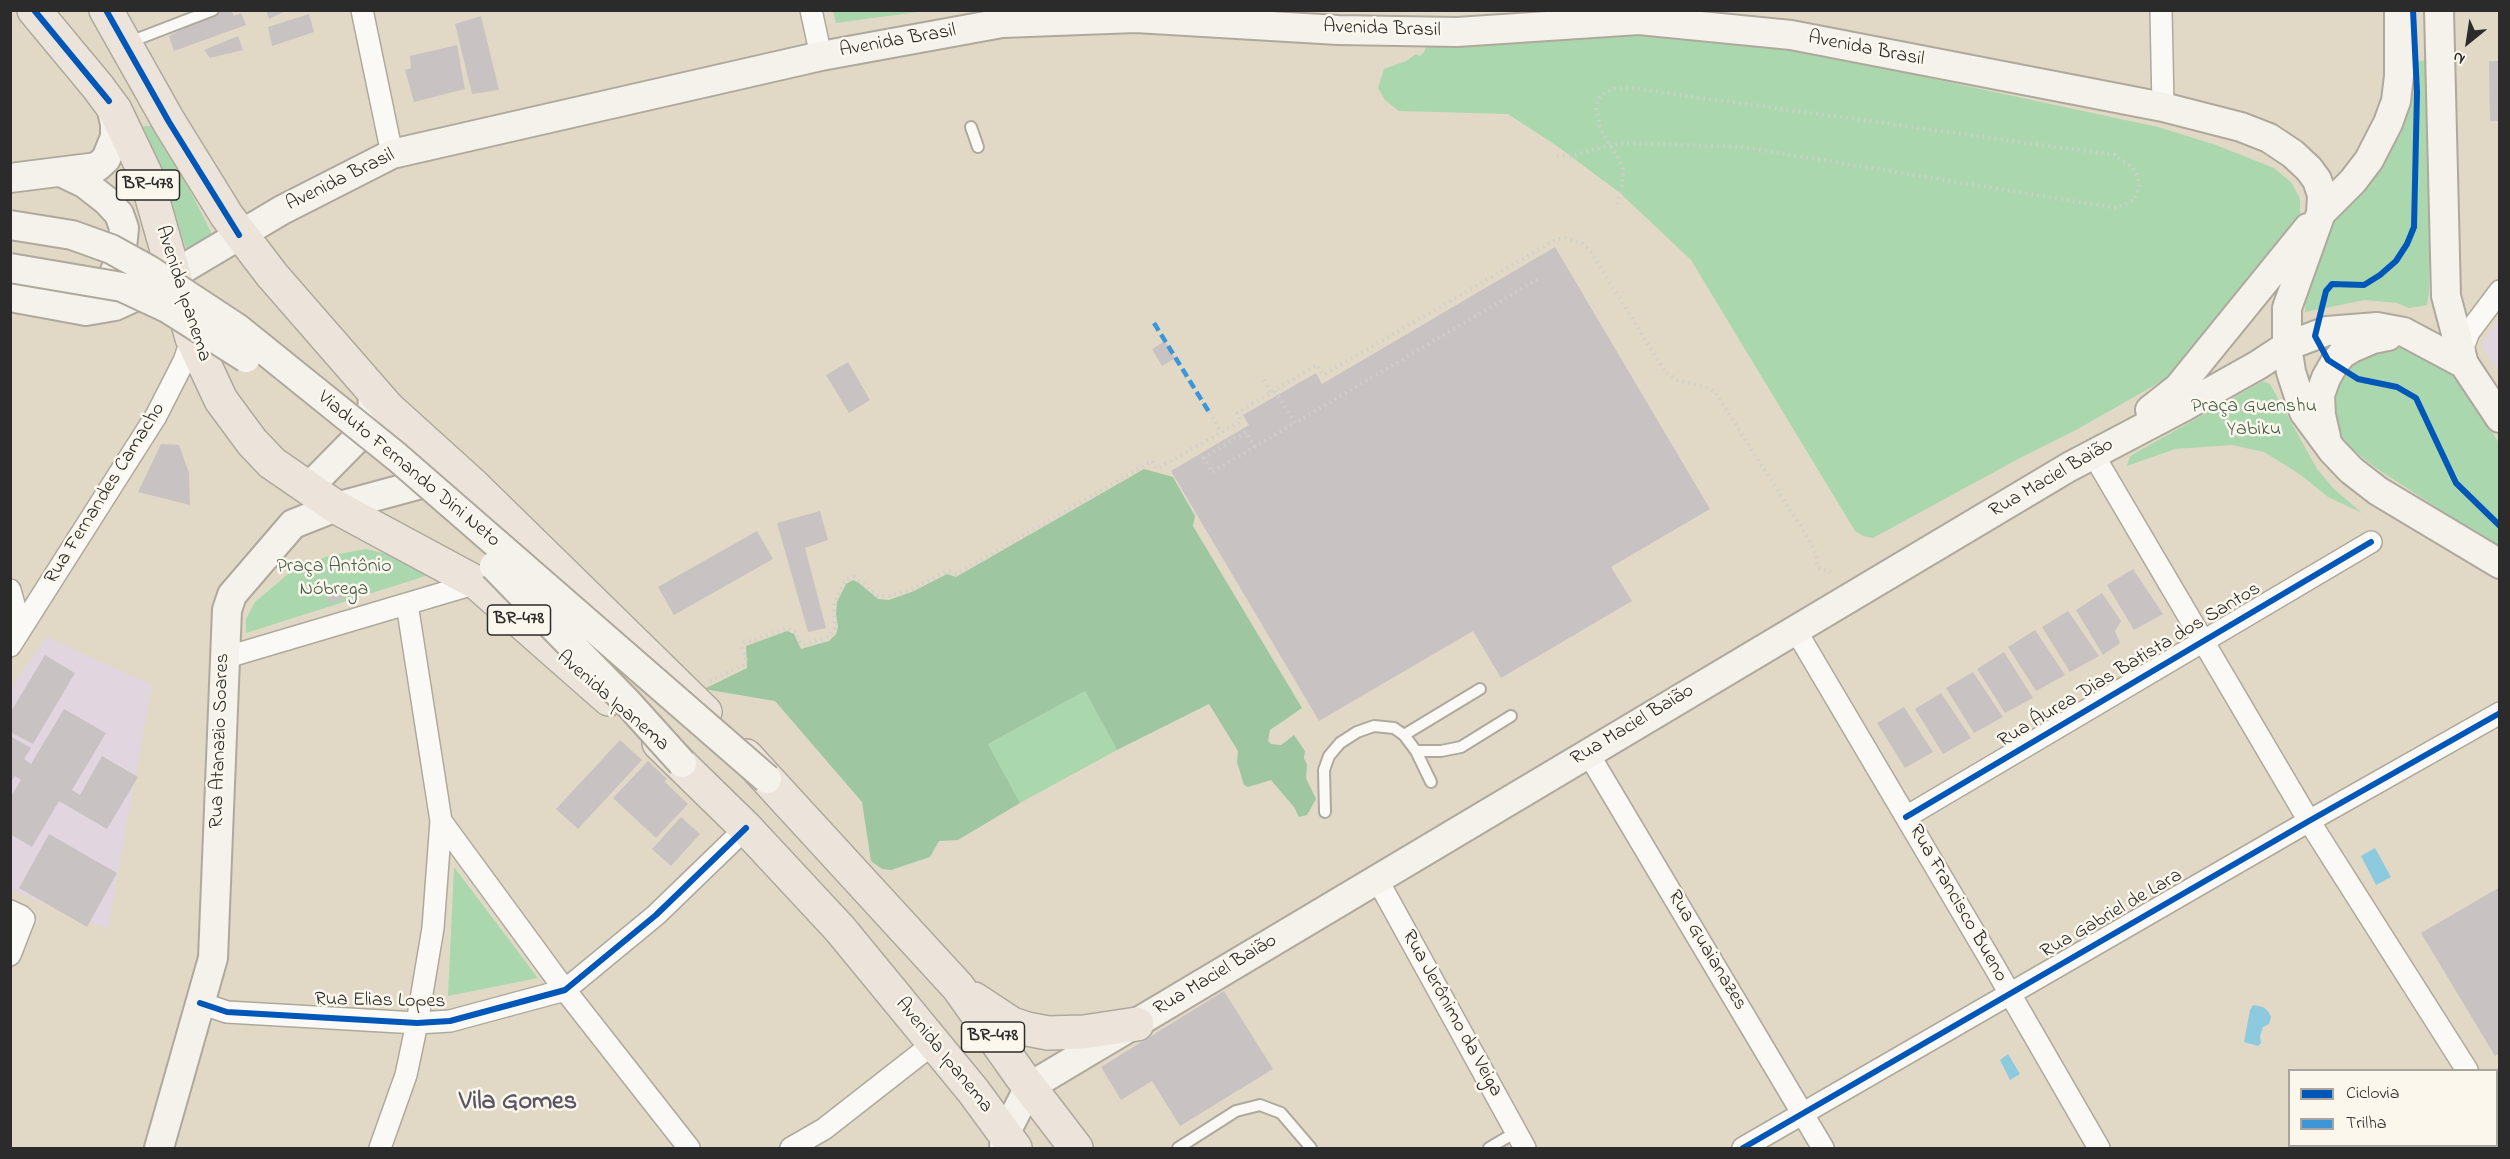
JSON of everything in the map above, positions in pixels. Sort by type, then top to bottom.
[{"type":"main road","name":"BR-478","points":[[34,10],[109,101]]},
{"type":"main road","name":"BR-478","points":[[106,10],[124,44],[239,235],[272,275],[388,408],[461,473],[682,686],[958,987],[1038,1104],[1076,1149]]},
{"type":"main road","points":[[2094,454],[2178,388],[2320,213],[2362,170],[2388,123],[2396,101],[2399,76],[2399,10]]},
{"type":"main road","points":[[2439,10],[2446,296],[2464,364],[2499,418]]},
{"type":"main road","name":"Avenida Brasil","points":[[21,299],[86,311],[115,306],[173,275],[282,210],[392,154],[821,56],[1002,23],[1136,18],[1338,30],[1457,32],[1639,15],[1791,35],[2163,107],[2241,127],[2269,138],[2293,153],[2317,180],[2322,195],[2320,213]]},
{"type":"main road","points":[[10,178],[98,167],[106,159],[115,137],[115,124],[109,101]]},
{"type":"main road","name":"Avenida Ipanema","points":[[109,101],[145,173],[192,338],[221,400],[252,442],[272,463],[336,507],[477,583],[682,763],[840,929],[934,1043],[1011,1143]]},
{"type":"main road","points":[[21,299],[94,296],[112,278],[121,257],[124,228],[118,214],[94,190],[63,173]]},
{"type":"main road","points":[[272,275],[270,238],[282,210]]},
{"type":"main road","points":[[2320,213],[2287,308],[2287,346],[2291,372],[2304,412],[2332,450],[2351,470],[2378,491],[2499,564]]},
{"type":"main road","name":"Viaduto Fernando Dini Neto","points":[[10,225],[72,235],[111,249],[149,270],[237,328],[397,458],[767,779]]},
{"type":"main road","name":"Viaduto Fernando Dini Neto","points":[[10,268],[122,287],[166,308],[289,386],[398,478],[509,580],[627,702],[682,763]]},
{"type":"main road","name":"Rua Maciel Baião","points":[[1038,1104],[1137,1024],[1795,629],[1866,590],[2094,454],[2227,382],[2287,346],[2327,331],[2377,327],[2404,332],[2464,364]]},
{"type":"main road","points":[[2332,450],[2324,432],[2320,395],[2325,378],[2342,354],[2373,339],[2404,332]]},
{"type":"main road","points":[[308,488],[372,423],[373,391]]},
{"type":"main road","name":"Rua Atanazio Soares","points":[[159,1149],[213,958],[224,658],[227,610],[232,595],[293,524],[336,507],[461,473]]},
{"type":"main road","points":[[958,987],[992,1013],[1027,1029],[1067,1034],[1137,1024]]},
{"type":"main road","points":[[1011,1143],[1038,1104]]},
{"type":"street","points":[[362,10],[392,154]]},
{"type":"street","points":[[811,10],[821,56]]},
{"type":"street","points":[[2161,10],[2163,107]]},
{"type":"street","points":[[2464,364],[2464,345],[2469,332],[2499,291]]},
{"type":"street","name":"Rua Fernandes Camacho","points":[[16,637],[156,416],[184,361],[192,338]]},
{"type":"street","points":[[2094,454],[2202,643],[2309,821],[2466,1069]]},
{"type":"street","name":"Rua Áurea Dias Batista dos Santos","points":[[1906,817],[2371,542]]},
{"type":"street","points":[[224,658],[477,583]]},
{"type":"street","points":[[10,590],[16,637]]},
{"type":"street","points":[[380,1149],[406,1075],[417,1023],[433,928],[441,821],[406,604]]},
{"type":"street","name":"Rua Francisco Bueno","points":[[1795,629],[2099,1149]]},
{"type":"street","name":"Rua Gabriel de Lara","points":[[1743,1149],[2009,993],[2499,713]]},
{"type":"street","name":"Rua Guaianazes","points":[[1588,753],[1823,1149]]},
{"type":"street","points":[[441,821],[566,990],[689,1149]]},
{"type":"street","name":"Rua Elias Lopes","points":[[200,1004],[227,1012],[417,1023],[450,1021],[566,990],[656,915],[746,828]]},
{"type":"street","name":"Rua Jerônimo da Veiga","points":[[1377,879],[1521,1140]]},
{"type":"street","points":[[10,911],[24,919],[10,955]]},
{"type":"street","points":[[791,1149],[824,1129],[934,1043]]},
{"type":"lane","points":[[124,44],[213,10]]},
{"type":"lane","points":[[971,127],[978,147]]},
{"type":"lane","points":[[1404,735],[1480,690]]},
{"type":"lane","points":[[1416,751],[1441,751],[1461,747],[1511,716]]},
{"type":"lane","points":[[1325,812],[1324,770],[1329,756],[1340,743],[1357,732],[1374,726],[1394,728],[1404,735],[1416,751],[1431,782]]},
{"type":"lane","points":[[1178,1149],[1236,1111],[1260,1105],[1281,1113],[1311,1149]]},
{"type":"lane","points":[[1489,1149],[1521,1140]]},
{"type":"path","points":[[1557,156],[1570,156],[1610,145],[1662,143],[1742,147],[2116,208],[2134,200],[2140,184],[2133,168],[2115,155],[1630,88],[1615,88],[1606,92],[1596,105],[1600,128],[1610,145],[1623,169],[1622,187],[1617,204]]},
{"type":"path","points":[[682,686],[692,689],[738,668],[746,659],[742,648],[744,643],[788,628],[796,632],[798,640],[803,645],[825,640],[834,632],[834,602],[846,580],[854,577],[878,596],[889,596],[912,589],[947,571],[956,574],[1152,461],[1157,469],[1221,433],[1241,421],[1237,413],[1317,365],[1323,375],[1557,239],[1566,238],[1582,243],[1591,252],[1666,373],[1677,380],[1706,387],[1715,392],[1808,538],[1816,554],[1817,567],[1831,572]]},
{"type":"path","points":[[1255,447],[1246,432],[1204,458],[1212,472],[1255,447],[1538,279]]},
{"type":"path","points":[[1264,380],[1295,423]]},
{"type":"path","points":[[1209,412],[1221,433]]},
{"type":"shaded area","points":[[2499,319],[2499,371],[2481,345]]},
{"type":"shaded area","points":[[46,637],[152,685],[108,929],[11,890],[11,688]]},
{"type":"green space","points":[[833,10],[925,11],[836,23]]},
{"type":"green space","points":[[1631,35],[1799,50],[2158,127],[2216,145],[2274,168],[2291,182],[2300,198],[2300,213],[2289,232],[2169,377],[2076,430],[1873,538],[1863,536],[1855,531],[1691,260],[1620,193],[1557,146],[1508,114],[1399,111],[1385,100],[1378,88],[1384,69],[1406,61],[1416,54],[1420,56],[1427,43]]},
{"type":"green space","points":[[2432,60],[2427,305],[2409,308],[2397,303],[2365,300],[2305,312],[2307,284],[2406,62]]},
{"type":"green space","points":[[143,126],[157,126],[212,234],[187,251]]},
{"type":"green space","points":[[2400,340],[2459,381],[2499,443],[2499,548],[2379,470],[2351,449],[2341,437],[2332,413],[2332,377],[2349,357]]},
{"type":"green space","name":"Praça Guenshu Yabiku","points":[[2263,381],[2270,384],[2317,469],[2334,489],[2362,513],[2328,497],[2301,475],[2264,452],[2232,445],[2175,449],[2127,466],[2130,456]]},
{"type":"green space","points":[[1144,469],[1173,477],[1195,516],[1193,526],[1302,708],[1270,730],[1268,741],[1271,744],[1281,745],[1294,735],[1305,751],[1306,778],[1316,799],[1307,815],[1299,817],[1294,807],[1271,780],[1248,787],[1244,785],[1237,762],[1238,751],[1209,704],[1117,750],[1085,691],[988,744],[1020,803],[958,840],[939,841],[930,857],[891,870],[882,869],[871,861],[862,802],[775,701],[704,689],[747,668],[746,646],[787,631],[794,634],[801,649],[829,641],[836,634],[838,627],[837,602],[846,584],[853,580],[878,599],[889,600],[914,591],[947,574],[956,577]]},
{"type":"green space","name":"Praça Antônio Nóbrega","points":[[366,549],[400,557],[432,574],[246,633],[246,619],[255,602],[288,574],[328,556]]},
{"type":"green space","points":[[1085,691],[1117,750],[1020,803],[988,744]]},
{"type":"green space","points":[[454,867],[538,978],[448,996]]},
{"type":"water","points":[[2375,848],[2391,877],[2376,885],[2361,856]]},
{"type":"water","points":[[2253,1005],[2263,1007],[2271,1017],[2269,1024],[2263,1027],[2260,1036],[2261,1043],[2258,1046],[2244,1042]]},
{"type":"water","points":[[2008,1054],[2020,1074],[2010,1080],[2000,1060]]},
{"type":"building","points":[[225,10],[231,10],[234,16],[241,13],[246,25],[174,51],[169,36]]},
{"type":"building","points":[[266,10],[287,10],[269,19]]},
{"type":"building","points":[[309,14],[314,32],[272,46],[268,27]]},
{"type":"building","points":[[481,16],[499,90],[472,94],[455,24]]},
{"type":"building","points":[[238,36],[243,50],[210,58],[204,50]]},
{"type":"building","points":[[457,45],[465,89],[414,102],[405,70],[411,68],[410,56]]},
{"type":"building","points":[[2489,61],[2500,61],[2500,121],[2490,121]]},
{"type":"building","points":[[1555,247],[1710,509],[1611,567],[1632,601],[1501,678],[1473,631],[1319,721],[1171,471],[1249,425],[1243,415],[1316,373],[1322,384]]},
{"type":"building","points":[[1165,341],[1175,358],[1162,366],[1152,349]]},
{"type":"building","points":[[848,362],[870,400],[849,413],[826,375]]},
{"type":"building","points":[[161,444],[179,445],[189,473],[190,505],[138,492]]},
{"type":"building","points":[[820,511],[828,540],[805,548],[826,628],[808,632],[777,523]]},
{"type":"building","points":[[757,531],[773,559],[674,615],[658,587]]},
{"type":"building","points":[[2133,569],[2163,614],[2134,630],[2107,585]]},
{"type":"building","points":[[342,590],[344,598],[329,603],[326,595]]},
{"type":"building","points":[[2102,593],[2121,621],[2115,631],[2120,643],[2103,655],[2076,610]]},
{"type":"building","points":[[2068,611],[2099,656],[2070,672],[2042,627]]},
{"type":"building","points":[[2035,630],[2065,675],[2036,691],[2008,647]]},
{"type":"building","points":[[2004,652],[2033,698],[2005,713],[1977,669]]},
{"type":"building","points":[[45,655],[75,673],[33,744],[10,732],[10,713]]},
{"type":"building","points":[[1973,672],[2003,717],[1974,733],[1946,688]]},
{"type":"building","points":[[1941,693],[1971,738],[1943,754],[1915,709]]},
{"type":"building","points":[[1904,707],[1933,752],[1905,768],[1877,723]]},
{"type":"building","points":[[64,709],[106,733],[72,790],[80,795],[102,756],[138,777],[107,829],[59,801],[32,847],[10,834],[10,798],[21,780],[15,776],[10,783],[10,736],[31,748],[24,759],[31,764]]},
{"type":"building","points":[[620,740],[642,760],[578,829],[556,809]]},
{"type":"building","points":[[648,761],[667,779],[664,781],[688,804],[656,838],[613,798]]},
{"type":"building","points":[[681,817],[700,834],[671,866],[652,849]]},
{"type":"building","points":[[49,834],[117,873],[87,927],[19,888]]},
{"type":"building","points":[[2500,887],[2500,1053],[2495,1056],[2421,933]]},
{"type":"building","points":[[1224,991],[1273,1069],[1180,1126],[1152,1081],[1121,1100],[1101,1067]]},
{"type":"marked path","points":[[1154,323],[1209,412]]},
{"type":"cycle path","points":[[34,10],[109,101]]},
{"type":"cycle path","points":[[106,10],[169,122],[239,235]]},
{"type":"cycle path","points":[[2413,10],[2417,92],[2414,227],[2396,261],[2380,275],[2364,285],[2332,284],[2326,291],[2315,336],[2328,360],[2358,379],[2397,387],[2416,398],[2456,483],[2500,526]]},
{"type":"cycle path","points":[[1906,817],[2371,542]]},
{"type":"cycle path","points":[[1743,1148],[2500,713]]},
{"type":"cycle path","points":[[200,1003],[227,1012],[417,1023],[450,1021],[565,990],[656,915],[746,828]]},
{"type":"district","name":"Vila Gomes","points":[[518,1104]]}]
